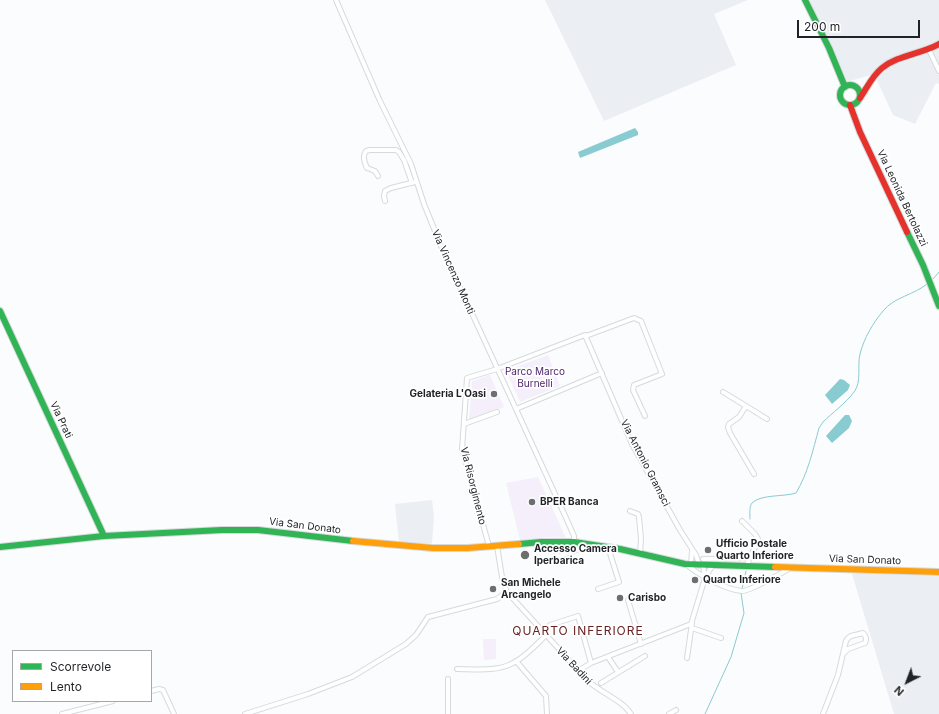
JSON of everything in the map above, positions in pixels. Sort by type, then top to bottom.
[{"type":"main road","points":[[805,0],[829,48],[842,79],[847,86]]},
{"type":"main road","points":[[869,85],[862,88],[847,86],[841,91],[841,99],[845,104],[850,105],[858,100],[869,85],[875,76],[886,66],[929,50],[939,44]]},
{"type":"main road","points":[[856,87],[860,92],[858,100]]},
{"type":"main road","name":"Via Leonida Bertolazzi","points":[[856,122],[855,114],[858,100]]},
{"type":"main road","name":"Via Leonida Bertolazzi","points":[[850,105],[856,122],[922,265],[939,306]]},
{"type":"main road","name":"Via Prati","points":[[0,311],[104,536]]},
{"type":"main road","name":"Via San Donato","points":[[0,547],[104,536],[222,530],[258,530],[343,540],[433,548],[574,542],[712,566],[939,572]]},
{"type":"street","name":"Via Vincenzo Monti","points":[[336,0],[380,101],[413,169],[415,182],[431,222],[570,526],[574,536],[574,542]]},
{"type":"street","points":[[929,50],[939,71]]},
{"type":"street","points":[[378,176],[375,171],[369,169],[363,158],[366,151],[396,150],[401,154],[408,171],[415,182],[385,191],[385,201]]},
{"type":"street","points":[[408,171],[413,169]]},
{"type":"street","points":[[497,369],[634,318],[641,321],[662,374],[634,386],[633,390],[645,416]]},
{"type":"street","name":"Via Antonio Gramsci","points":[[586,336],[632,444],[692,551],[696,563],[705,578]]},
{"type":"street","name":"Via Risorgimento","points":[[489,546],[462,449],[467,378],[497,369]]},
{"type":"street","points":[[516,409],[602,373]]},
{"type":"street","points":[[723,392],[767,419]]},
{"type":"street","points":[[746,406],[739,417],[729,424],[728,427],[754,474]]},
{"type":"street","points":[[464,424],[497,412]]},
{"type":"street","points":[[630,511],[638,514],[639,517],[641,539],[640,554]]},
{"type":"street","points":[[742,521],[758,539],[756,546],[748,558],[747,566]]},
{"type":"street","points":[[552,542],[558,557],[579,549]]},
{"type":"street","name":"Via Badini","points":[[498,546],[502,577],[507,592],[578,671],[599,690],[624,706],[631,714]]},
{"type":"street","points":[[598,589],[619,582],[608,547]]},
{"type":"street","points":[[696,563],[748,558]]},
{"type":"street","name":"Via San Donato","points":[[696,563],[693,570],[705,578],[741,591],[752,588],[790,568]]},
{"type":"street","points":[[687,658],[692,623],[705,578],[712,566]]},
{"type":"street","points":[[245,714],[308,694],[352,677],[406,644],[416,635],[428,617],[498,599],[507,592]]},
{"type":"street","points":[[628,600],[641,644]]},
{"type":"street","points":[[550,626],[578,616],[591,663]]},
{"type":"street","points":[[578,671],[591,663],[689,626],[692,623]]},
{"type":"street","points":[[692,628],[721,638]]},
{"type":"street","points":[[823,714],[838,676],[844,653],[848,638],[860,633],[863,633],[866,636],[865,643],[848,648],[844,653]]},
{"type":"street","points":[[457,669],[500,668],[516,661],[546,635]]},
{"type":"street","points":[[601,683],[645,656]]},
{"type":"street","points":[[608,657],[618,672]]},
{"type":"street","points":[[516,661],[546,696],[547,714]]},
{"type":"street","points":[[448,679],[448,714]]},
{"type":"street","points":[[152,691],[159,689],[163,690],[174,714]]},
{"type":"street","points":[[62,714],[109,702]]},
{"type":"street","points":[[669,714],[676,710]]},
{"type":"shaded area","points":[[545,0],[748,0],[714,14],[736,65],[604,121]]},
{"type":"shaded area","points":[[809,0],[939,0],[939,84],[936,83],[915,124],[893,115],[874,74],[843,83],[808,7]]},
{"type":"shaded area","points":[[432,500],[434,517],[432,543],[399,543],[395,504]]},
{"type":"shaded area","points":[[852,574],[939,576],[939,714],[894,714]]},
{"type":"green space","name":"Parco Marco Burnelli","points":[[548,355],[560,386],[520,402],[506,371]]},
{"type":"green space","points":[[490,375],[504,407],[469,420],[472,381]]},
{"type":"green space","points":[[538,477],[566,538],[549,537],[520,540],[506,483]]},
{"type":"green space","points":[[483,639],[496,639],[496,659],[484,660]]},
{"type":"water","points":[[635,128],[638,135],[580,158],[578,152]]},
{"type":"water","points":[[840,379],[844,380],[850,385],[848,390],[832,404],[825,395]]},
{"type":"water","points":[[845,415],[849,415],[852,421],[849,428],[832,443],[826,436]]},
{"type":"waterway","points":[[933,279],[939,272]]},
{"type":"waterway","points":[[750,519],[750,506],[756,500],[796,493],[807,469],[819,428],[823,422],[847,400],[856,388],[859,378],[860,354],[872,326],[879,316],[893,302],[927,284]]},
{"type":"waterway","points":[[742,589],[746,571]]},
{"type":"waterway","points":[[705,714],[731,657],[744,613],[741,593]]},
{"type":"traffic: fast","points":[[805,0],[829,48],[845,87]]},
{"type":"traffic: fast","points":[[850,85],[857,88],[860,95],[857,102],[850,105],[843,102],[840,95],[843,88],[850,85]]},
{"type":"traffic: fast","points":[[907,232],[923,265],[939,306]]},
{"type":"traffic: fast","points":[[0,311],[104,536]]},
{"type":"traffic: fast","points":[[0,547],[104,536],[222,530],[258,530],[353,541]]},
{"type":"traffic: fast","points":[[519,544],[574,542],[620,549],[685,564],[775,567]]},
{"type":"traffic: slow","points":[[353,541],[433,548],[468,548],[519,544]]},
{"type":"traffic: slow","points":[[775,567],[939,572]]},
{"type":"traffic: jam","points":[[860,98],[875,75],[882,68],[902,57],[939,44]]},
{"type":"traffic: jam","points":[[850,105],[860,132],[907,232]]},
{"type":"place","name":"Gelateria L'Oasi","points":[[494,394]]},
{"type":"place","name":"BPER Banca","points":[[532,502]]},
{"type":"place","name":"Ufficio Postale Quarto Inferiore","points":[[708,550]]},
{"type":"place","name":"Accesso Camera Iperbarica","points":[[525,555]]},
{"type":"place","name":"Quarto Inferiore","points":[[695,580]]},
{"type":"place","name":"San Michele Arcangelo","points":[[493,589]]},
{"type":"place","name":"Carisbo","points":[[620,598]]},
{"type":"district","name":"QUARTO INFERIORE","points":[[578,631]]}]
